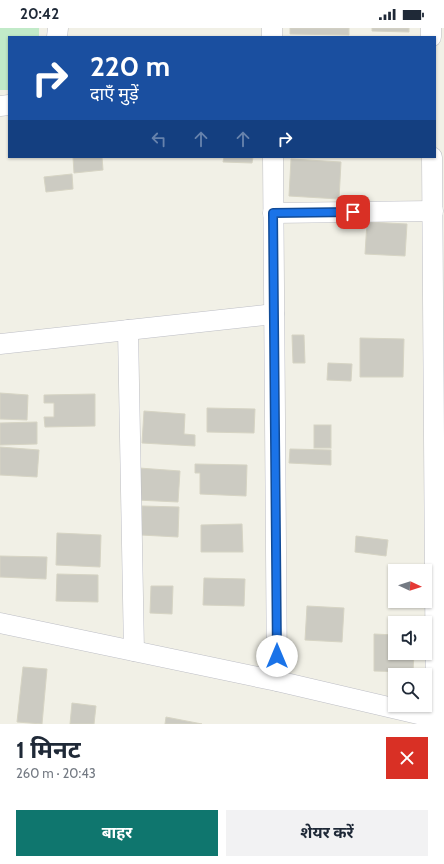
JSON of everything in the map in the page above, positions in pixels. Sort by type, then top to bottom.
[{"type":"street","points":[[273,158],[277,682]]},
{"type":"street","points":[[0,623],[277,682],[440,719],[433,211],[436,158]]},
{"type":"street","points":[[273,213],[433,211]]},
{"type":"street","points":[[0,344],[274,314]]},
{"type":"street","points":[[128,330],[134,652]]},
{"type":"green space","points":[[0,28],[39,28],[39,36],[8,36],[8,90],[0,90]]},
{"type":"building","points":[[290,28],[349,28],[349,35],[290,34]]},
{"type":"building","points":[[372,28],[409,28],[409,32],[372,31]]},
{"type":"building","points":[[73,158],[102,158],[103,170],[74,173]]},
{"type":"building","points":[[224,158],[253,158],[252,163],[223,162]]},
{"type":"building","points":[[291,159],[341,162],[339,199],[289,196]]},
{"type":"building","points":[[72,174],[73,189],[46,192],[44,177]]},
{"type":"building","points":[[367,222],[407,224],[405,256],[365,254]]},
{"type":"building","points":[[292,335],[304,335],[305,363],[293,363]]},
{"type":"building","points":[[360,338],[404,339],[403,377],[360,377]]},
{"type":"building","points":[[328,363],[352,364],[351,381],[327,380]]},
{"type":"building","points":[[0,393],[28,395],[27,420],[0,419]]},
{"type":"building","points":[[95,394],[95,426],[45,427],[44,417],[54,417],[54,403],[44,403],[44,395]]},
{"type":"building","points":[[207,408],[255,409],[254,433],[207,432]]},
{"type":"building","points":[[144,411],[185,414],[184,434],[195,435],[195,446],[142,443]]},
{"type":"building","points":[[37,422],[37,444],[0,445],[0,423]]},
{"type":"building","points":[[314,425],[331,425],[331,448],[314,448]]},
{"type":"building","points":[[0,447],[39,450],[37,477],[0,475]]},
{"type":"building","points":[[290,449],[331,450],[331,465],[289,463]]},
{"type":"building","points":[[195,464],[247,465],[246,496],[200,494],[200,473],[195,473]]},
{"type":"building","points":[[139,468],[180,471],[178,502],[137,500]]},
{"type":"building","points":[[142,506],[179,507],[178,537],[141,535]]},
{"type":"building","points":[[242,524],[243,552],[201,552],[201,525]]},
{"type":"building","points":[[57,533],[101,535],[100,567],[56,565]]},
{"type":"building","points":[[356,536],[388,540],[386,556],[355,552]]},
{"type":"building","points":[[0,556],[47,557],[46,579],[0,577]]},
{"type":"building","points":[[57,574],[98,575],[98,602],[56,601]]},
{"type":"building","points":[[204,578],[245,579],[244,606],[203,605]]},
{"type":"building","points":[[151,586],[173,586],[172,614],[150,613]]},
{"type":"building","points":[[307,606],[344,608],[342,642],[305,640]]},
{"type":"building","points":[[374,634],[388,635],[388,660],[414,660],[413,668],[388,668],[388,671],[374,671]]},
{"type":"building","points":[[23,667],[47,669],[42,724],[17,722]]},
{"type":"building","points":[[72,703],[96,706],[94,724],[70,724]]},
{"type":"building","points":[[166,717],[202,724],[165,724]]},
{"type":"route","points":[[277,656],[273,213],[353,212]]}]
